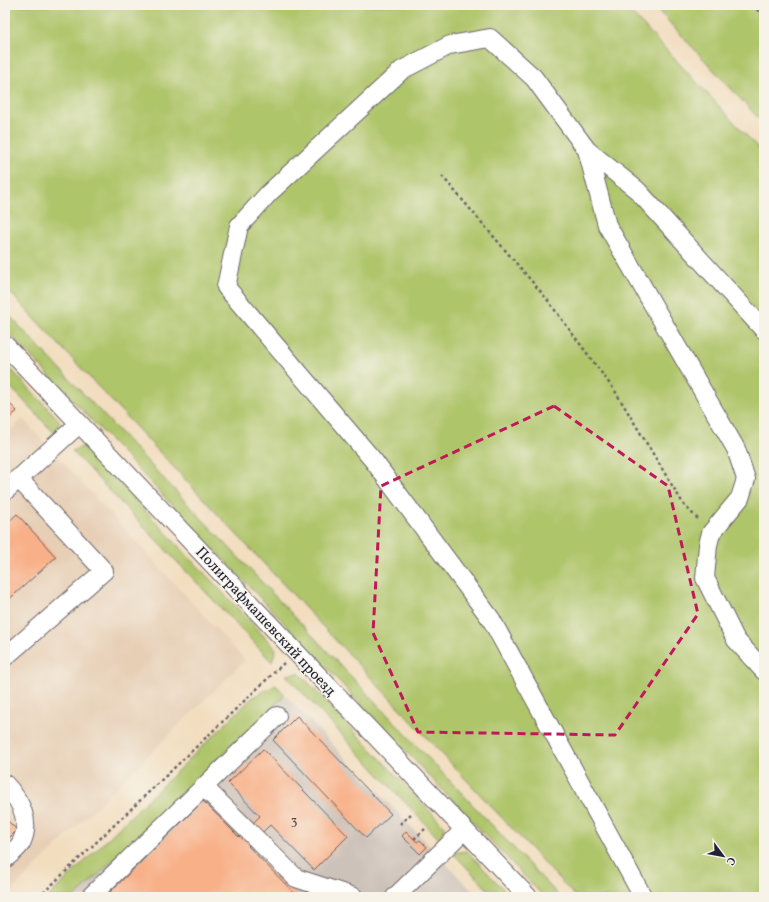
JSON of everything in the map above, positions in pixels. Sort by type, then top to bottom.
[{"type":"street","points":[[643,897],[491,619],[373,460],[226,287],[240,226],[269,193],[402,70],[450,45],[490,38],[534,78],[587,150],[637,190],[764,330]]},
{"type":"street","points":[[587,150],[607,225],[736,449],[746,479],[740,498],[711,533],[708,545],[705,578],[736,640],[764,671]]},
{"type":"street","name":"Полиграфмашевский проезд","points":[[5,345],[528,897]]},
{"type":"street","points":[[5,491],[79,424]]},
{"type":"street","points":[[5,657],[104,571],[18,478]]},
{"type":"street","points":[[90,897],[277,716]]},
{"type":"street","points":[[5,784],[17,797],[26,826],[20,844],[5,859]]},
{"type":"street","points":[[204,787],[296,878],[354,897]]},
{"type":"street","points":[[395,897],[464,830]]},
{"type":"path","points":[[753,5],[764,17]]},
{"type":"path","points":[[442,176],[546,298],[615,392],[684,505],[711,533]]},
{"type":"path","points":[[39,897],[296,652]]},
{"type":"path","points":[[400,824],[411,814]]},
{"type":"path","points":[[414,839],[425,829]]},
{"type":"highlighted area","points":[[554,406],[668,486],[698,614],[615,735],[418,732],[373,633],[381,486]]},
{"type":"shaded area","points":[[23,419],[245,660],[5,897],[5,436]]},
{"type":"shaded area","points":[[285,695],[478,897],[75,897]]},
{"type":"green space","points":[[5,5],[624,5],[764,154],[764,897],[576,897],[5,287]]},
{"type":"green space","points":[[653,5],[764,5],[764,124]]},
{"type":"green space","points":[[5,311],[560,897],[544,897],[5,329]]},
{"type":"green space","points":[[5,363],[60,421],[55,434],[5,381]]},
{"type":"green space","points":[[84,446],[276,649],[272,662],[72,451]]},
{"type":"green space","points":[[299,673],[445,827],[440,840],[286,675]]},
{"type":"green space","points":[[276,685],[285,695],[75,897],[48,897],[253,697]]},
{"type":"green space","points":[[467,851],[511,897],[495,897],[453,853]]},
{"type":"building","points":[[5,399],[17,411],[5,422]]},
{"type":"building","points":[[17,514],[56,557],[5,603],[5,525]]},
{"type":"building","points":[[297,716],[391,814],[366,838],[273,740]]},
{"type":"building","points":[[263,749],[348,836],[314,870],[270,825],[248,846],[298,897],[105,897],[203,801],[239,837],[260,816],[228,783]]},
{"type":"building","points":[[5,818],[17,830],[5,842]]},
{"type":"building","points":[[406,831],[417,842],[420,840],[427,847],[420,854],[402,836]]},
{"type":"building","points":[[310,889],[318,897],[302,897]]}]
